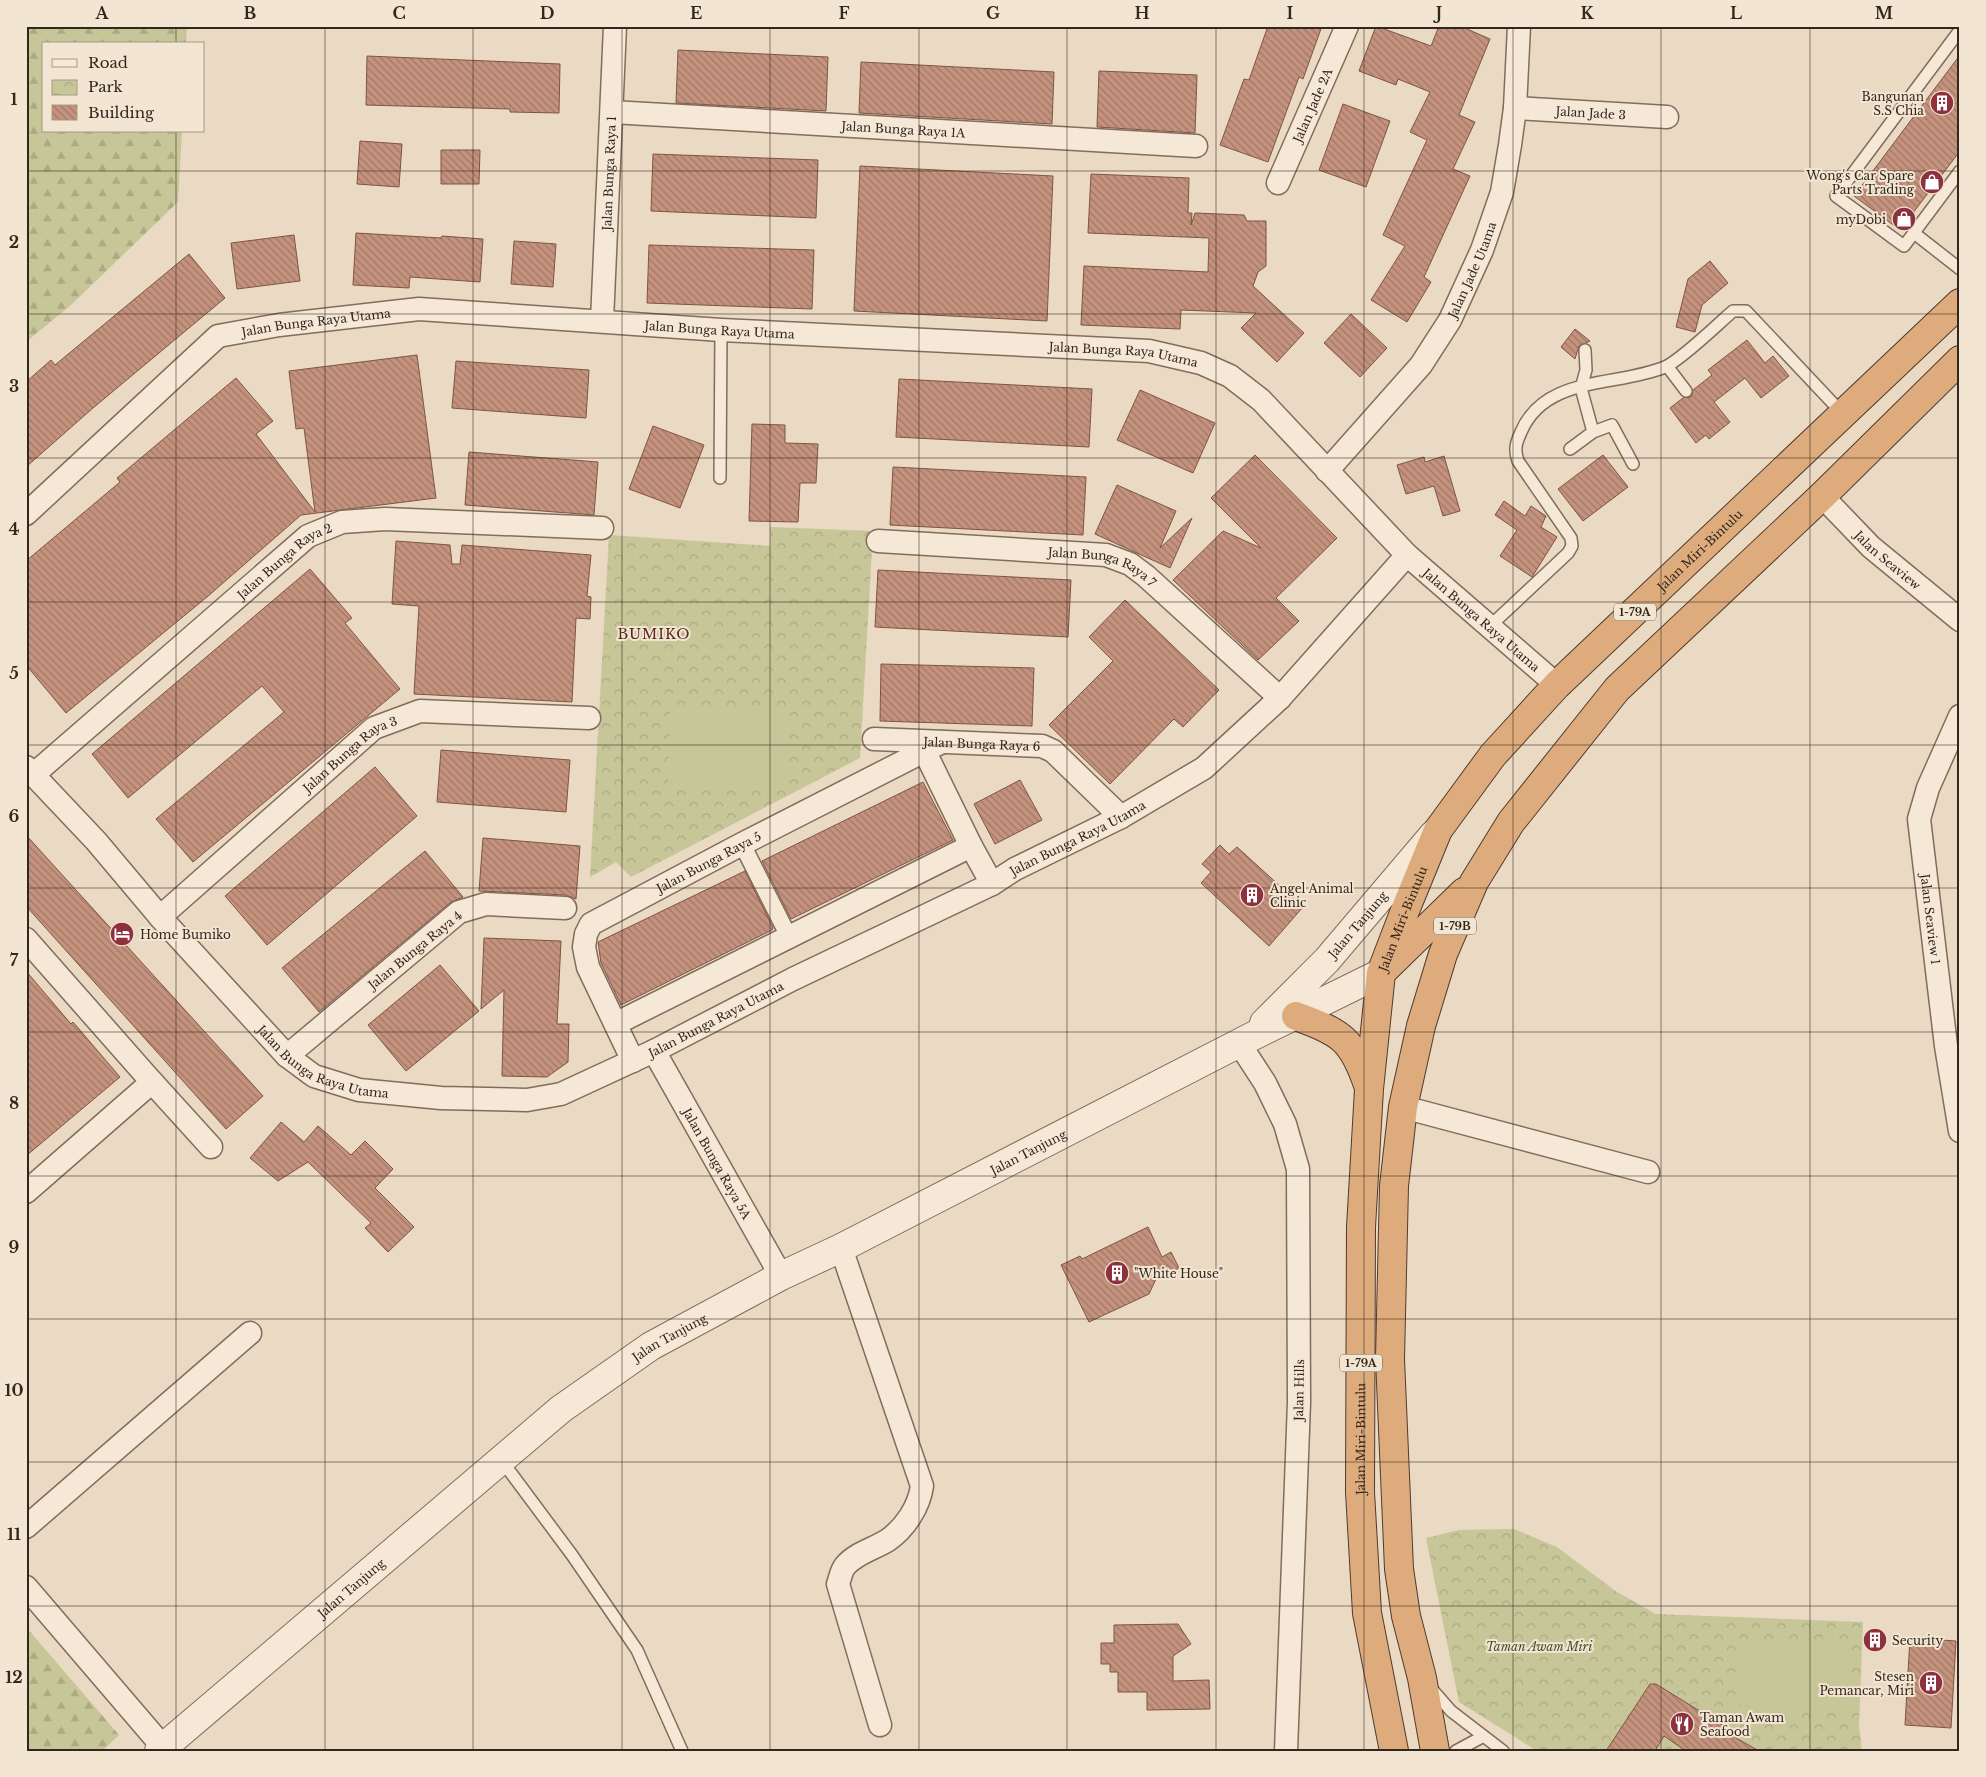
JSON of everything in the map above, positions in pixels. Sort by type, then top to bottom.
[{"type":"highway","name":"Jalan Miri-Bintulu","points":[[1394,1751],[1367,1613],[1360,1492],[1361,1227],[1369,1089],[1381,973],[1438,830],[1493,756],[1557,685],[1960,302]]},
{"type":"highway","name":"1-79B","points":[[1435,1751],[1422,1678],[1406,1616],[1399,1568],[1390,1359],[1394,1186],[1403,1107],[1421,1026],[1443,954],[1474,882],[1511,822],[1617,689],[1822,496],[1960,360]]},
{"type":"highway","points":[[1381,973],[1474,882]]},
{"type":"highway","points":[[1296,1016],[1325,1027],[1346,1040],[1359,1059],[1369,1089]]},
{"type":"street","name":"Jalan Bunga Raya 1","points":[[602,320],[615,26]]},
{"type":"street","name":"Jalan Jade 2A","points":[[1278,183],[1347,26]]},
{"type":"street","name":"Jalan Jade Utama","points":[[1327,471],[1421,365],[1450,320],[1482,250],[1502,192],[1515,108],[1519,26]]},
{"type":"street","name":"Jalan Jade 3","points":[[1515,108],[1667,117]]},
{"type":"street","name":"Jalan Bunga Raya 1A","points":[[612,112],[1196,146]]},
{"type":"street","name":"Jalan Bunga Raya Utama","points":[[26,514],[218,336],[279,324],[419,309],[602,320],[721,330],[1149,351],[1201,363],[1230,376],[1261,400],[1407,555],[1488,628],[1557,685]]},
{"type":"street","name":"Jalan Seaview","points":[[1822,496],[1871,547],[1960,620]]},
{"type":"street","name":"Jalan Bunga Raya 2","points":[[30,771],[308,536],[342,522],[385,519],[602,528]]},
{"type":"street","name":"Jalan Bunga Raya 7","points":[[878,541],[1106,555],[1130,564],[1146,576],[1280,698]]},
{"type":"street","name":"Jalan Bunga Raya Utama","points":[[30,771],[96,841],[160,918],[287,1056],[314,1076],[359,1090],[441,1098],[527,1100],[561,1094],[654,1051],[793,979],[992,884],[1015,869],[1121,817],[1204,768],[1280,698],[1407,555]]},
{"type":"street","name":"Jalan Bunga Raya 3","points":[[160,918],[374,728],[420,711],[588,718]]},
{"type":"street","name":"Jalan Seaview 1","points":[[1960,716],[1928,788],[1919,819],[1946,1046],[1960,1132]]},
{"type":"street","name":"Jalan Bunga Raya 6","points":[[874,739],[933,746],[1042,746],[1053,751],[1121,817]]},
{"type":"street","name":"Jalan Bunga Raya 6","points":[[933,746],[971,846],[992,884]]},
{"type":"street","name":"Jalan Bunga Raya 5","points":[[633,1061],[588,967],[584,947],[586,934],[591,924],[933,746]]},
{"type":"street","name":"Jalan Tanjung","points":[[1246,1039],[1327,960],[1438,830]]},
{"type":"street","points":[[742,844],[789,937]]},
{"type":"street","points":[[616,1023],[971,846]]},
{"type":"street","name":"Jalan Bunga Raya 4","points":[[287,1056],[459,912],[486,904],[565,908]]},
{"type":"street","points":[[26,939],[211,1146]]},
{"type":"street","name":"Jalan Tanjung","points":[[161,1749],[561,1409],[651,1346],[781,1276],[842,1248],[1246,1039],[1381,973]]},
{"type":"street","name":"Jalan Hills","points":[[1246,1039],[1285,1124],[1298,1169],[1299,1402],[1286,1751]]},
{"type":"street","name":"Jalan Bunga Raya 5A","points":[[654,1051],[781,1276]]},
{"type":"street","points":[[26,1192],[152,1082]]},
{"type":"street","points":[[1403,1107],[1648,1172]]},
{"type":"street","points":[[842,1248],[922,1486],[920,1498],[906,1523],[888,1540],[860,1555],[844,1568],[838,1584],[880,1725]]},
{"type":"street","points":[[26,1527],[250,1333]]},
{"type":"street","points":[[26,1587],[161,1749]]},
{"type":"lane","points":[[1960,30],[1836,196],[1904,246],[1960,171]]},
{"type":"lane","points":[[1914,233],[1960,269]]},
{"type":"lane","points":[[1488,628],[1568,553],[1572,546],[1571,538],[1518,461],[1515,445],[1525,421],[1543,401],[1562,392],[1667,366],[1733,311],[1746,311],[1843,414]]},
{"type":"lane","points":[[720,478],[721,330]]},
{"type":"lane","points":[[1585,350],[1586,370],[1581,388],[1593,432]]},
{"type":"lane","points":[[1667,366],[1686,391]]},
{"type":"lane","points":[[1570,449],[1593,432],[1612,425],[1633,464]]},
{"type":"lane","points":[[502,1461],[572,1555],[636,1650],[682,1751]]},
{"type":"lane","points":[[1422,1678],[1451,1711],[1503,1751]]},
{"type":"lane","points":[[1456,1751],[1482,1736]]},
{"type":"green space","points":[[26,26],[187,26],[186,42],[42,42],[42,132],[182,132],[178,202],[71,305],[26,342]]},
{"type":"green space","points":[[770,527],[873,531],[860,758],[631,877],[616,862],[590,877],[609,535],[770,546]]},
{"type":"green space","points":[[670,707],[787,710],[785,786],[668,783]]},
{"type":"green space","name":"Taman Awam Miri","points":[[1514,1529],[1557,1547],[1617,1592],[1656,1614],[1863,1622],[1859,1726],[1862,1751],[1537,1751],[1459,1702],[1426,1538],[1459,1530]]},
{"type":"green space","points":[[26,1627],[119,1735],[102,1751],[26,1751]]},
{"type":"green space","points":[[1737,1639],[1852,1643],[1849,1709],[1735,1705]]},
{"type":"building","points":[[1268,26],[1322,26],[1303,79],[1299,77],[1268,162],[1220,145],[1244,79],[1249,80]]},
{"type":"building","points":[[1376,26],[1431,46],[1439,26],[1460,26],[1490,39],[1459,115],[1475,122],[1453,169],[1470,176],[1424,277],[1431,282],[1407,322],[1371,300],[1405,246],[1383,235],[1427,140],[1410,132],[1430,92],[1398,79],[1396,85],[1359,71]]},
{"type":"building","points":[[678,50],[828,57],[826,111],[676,103]]},
{"type":"building","name":"Bangunan S.S Chia","points":[[1960,55],[1960,151],[1900,230],[1854,196]]},
{"type":"building","points":[[367,56],[560,64],[559,113],[510,112],[510,109],[366,105]]},
{"type":"building","points":[[861,62],[1054,72],[1052,124],[859,113]]},
{"type":"building","points":[[1099,71],[1197,75],[1195,133],[1097,127]]},
{"type":"building","points":[[1343,104],[1390,121],[1366,187],[1319,170]]},
{"type":"building","points":[[360,141],[402,144],[399,187],[357,184]]},
{"type":"building","points":[[441,150],[480,150],[479,184],[441,184]]},
{"type":"building","points":[[653,154],[818,160],[816,218],[651,211]]},
{"type":"building","points":[[860,166],[1053,176],[1047,321],[854,311]]},
{"type":"building","points":[[1091,174],[1189,178],[1188,213],[1192,213],[1191,225],[1195,213],[1244,215],[1247,221],[1266,221],[1266,266],[1258,272],[1253,286],[1304,333],[1277,362],[1241,328],[1256,313],[1181,310],[1180,329],[1081,325],[1084,266],[1208,272],[1209,238],[1088,233]]},
{"type":"building","points":[[356,233],[483,239],[480,282],[410,277],[409,288],[353,285]]},
{"type":"building","points":[[294,235],[300,281],[237,289],[231,243]]},
{"type":"building","points":[[514,241],[556,244],[553,287],[511,284]]},
{"type":"building","points":[[649,245],[814,250],[812,309],[647,303]]},
{"type":"building","points":[[189,254],[225,298],[93,408],[26,467],[26,382],[51,360],[55,365]]},
{"type":"building","points":[[1710,261],[1728,283],[1702,305],[1695,332],[1676,327],[1688,279]]},
{"type":"building","points":[[1351,314],[1387,348],[1360,377],[1324,343]]},
{"type":"building","points":[[1575,329],[1590,341],[1579,346],[1575,359],[1561,347]]},
{"type":"building","points":[[1747,340],[1765,363],[1773,356],[1789,376],[1761,398],[1745,378],[1714,402],[1730,422],[1709,439],[1706,435],[1696,443],[1670,408],[1683,398],[1691,397],[1693,390],[1712,375],[1708,370]]},
{"type":"building","points":[[417,355],[436,498],[301,515],[207,597],[66,713],[26,665],[26,561],[120,482],[117,478],[236,378],[273,421],[256,434],[315,512],[304,428],[296,429],[289,371]]},
{"type":"building","points":[[456,361],[589,370],[586,418],[452,408]]},
{"type":"building","points":[[899,379],[1092,389],[1089,447],[896,437]]},
{"type":"building","points":[[1140,390],[1215,423],[1193,473],[1117,440]]},
{"type":"building","points":[[752,424],[785,425],[785,443],[818,444],[816,483],[800,483],[798,522],[749,521]]},
{"type":"building","points":[[653,426],[704,445],[680,508],[629,489]]},
{"type":"building","points":[[469,452],[598,462],[594,515],[465,505]]},
{"type":"building","points":[[1255,455],[1337,538],[1276,598],[1299,621],[1258,660],[1173,580],[1223,531],[1261,548],[1211,498]]},
{"type":"building","points":[[1603,455],[1628,487],[1583,521],[1558,489]]},
{"type":"building","points":[[1444,456],[1460,511],[1443,516],[1434,486],[1406,494],[1397,465],[1424,457],[1425,462]]},
{"type":"building","points":[[893,467],[1086,477],[1083,535],[890,525]]},
{"type":"building","points":[[1117,485],[1176,511],[1160,548],[1192,518],[1170,568],[1095,534]]},
{"type":"building","points":[[1504,501],[1525,516],[1531,506],[1546,516],[1541,527],[1557,537],[1532,577],[1500,556],[1517,530],[1495,515]]},
{"type":"building","points":[[396,541],[450,545],[452,564],[460,564],[462,545],[591,555],[587,596],[591,597],[590,619],[576,618],[572,702],[414,694],[419,606],[392,604]]},
{"type":"building","points":[[310,569],[352,618],[345,623],[400,689],[193,862],[156,819],[284,712],[262,686],[128,798],[92,754]]},
{"type":"building","points":[[878,570],[1071,580],[1068,637],[875,627]]},
{"type":"building","points":[[1125,600],[1219,690],[1183,727],[1174,719],[1110,784],[1049,725],[1113,661],[1089,637]]},
{"type":"building","points":[[881,664],[1034,668],[1032,726],[880,721]]},
{"type":"building","points":[[441,750],[570,760],[566,812],[437,802]]},
{"type":"building","points":[[375,767],[417,816],[267,945],[225,896]]},
{"type":"building","points":[[1020,780],[1042,820],[995,844],[974,804]]},
{"type":"building","points":[[923,782],[953,840],[791,919],[762,861]]},
{"type":"building","points":[[26,835],[263,1096],[226,1129],[26,906]]},
{"type":"building","points":[[483,838],[580,846],[576,899],[566,895],[479,891]]},
{"type":"building","name":"Angel Animal Clinic","points":[[1220,845],[1229,854],[1237,847],[1303,907],[1269,946],[1201,883],[1211,872],[1202,864]]},
{"type":"building","points":[[425,851],[463,897],[451,902],[319,1012],[282,968]]},
{"type":"building","points":[[745,871],[773,928],[772,930],[621,1005],[601,963],[598,942]]},
{"type":"building","points":[[484,938],[561,941],[557,1024],[569,1024],[568,1062],[547,1077],[502,1076],[504,990],[481,1009]]},
{"type":"building","points":[[440,965],[479,1011],[406,1071],[368,1025]]},
{"type":"building","points":[[26,971],[120,1077],[26,1156]]},
{"type":"building","points":[[281,1122],[304,1142],[318,1126],[351,1155],[365,1141],[393,1169],[375,1188],[414,1227],[388,1252],[365,1228],[371,1223],[308,1162],[278,1181],[250,1158]]},
{"type":"building","name":"\"White House\"","points":[[1148,1227],[1162,1257],[1171,1252],[1179,1268],[1156,1279],[1149,1294],[1089,1322],[1061,1265],[1080,1256],[1082,1259]]},
{"type":"building","points":[[1178,1624],[1191,1644],[1173,1656],[1173,1681],[1209,1680],[1210,1709],[1147,1710],[1147,1692],[1118,1692],[1118,1672],[1110,1672],[1110,1664],[1101,1664],[1101,1643],[1114,1643],[1114,1625]]},
{"type":"building","name":"Stesen Pemancar, Miri","points":[[1910,1638],[1956,1641],[1951,1728],[1905,1725]]},
{"type":"building","points":[[1650,1684],[1656,1684],[1724,1726],[1722,1730],[1759,1751],[1686,1751],[1664,1736],[1655,1751],[1606,1751]]},
{"type":"place","name":"Bangunan S.S Chia","points":[[1942,103]]},
{"type":"place","name":"Wong's Car Spare Parts Trading","points":[[1932,182]]},
{"type":"place","name":"myDobi","points":[[1904,219]]},
{"type":"place","name":"Angel Animal Clinic","points":[[1252,895]]},
{"type":"place","name":"Home Bumiko","points":[[122,934]]},
{"type":"place","name":"\"White House\"","points":[[1117,1273]]},
{"type":"place","name":"Security","points":[[1875,1640]]},
{"type":"place","name":"Stesen Pemancar, Miri","points":[[1931,1683]]},
{"type":"place","name":"Taman Awam Seafood","points":[[1682,1724]]},
{"type":"district","name":"BUMIKO","points":[[654,634]]}]
